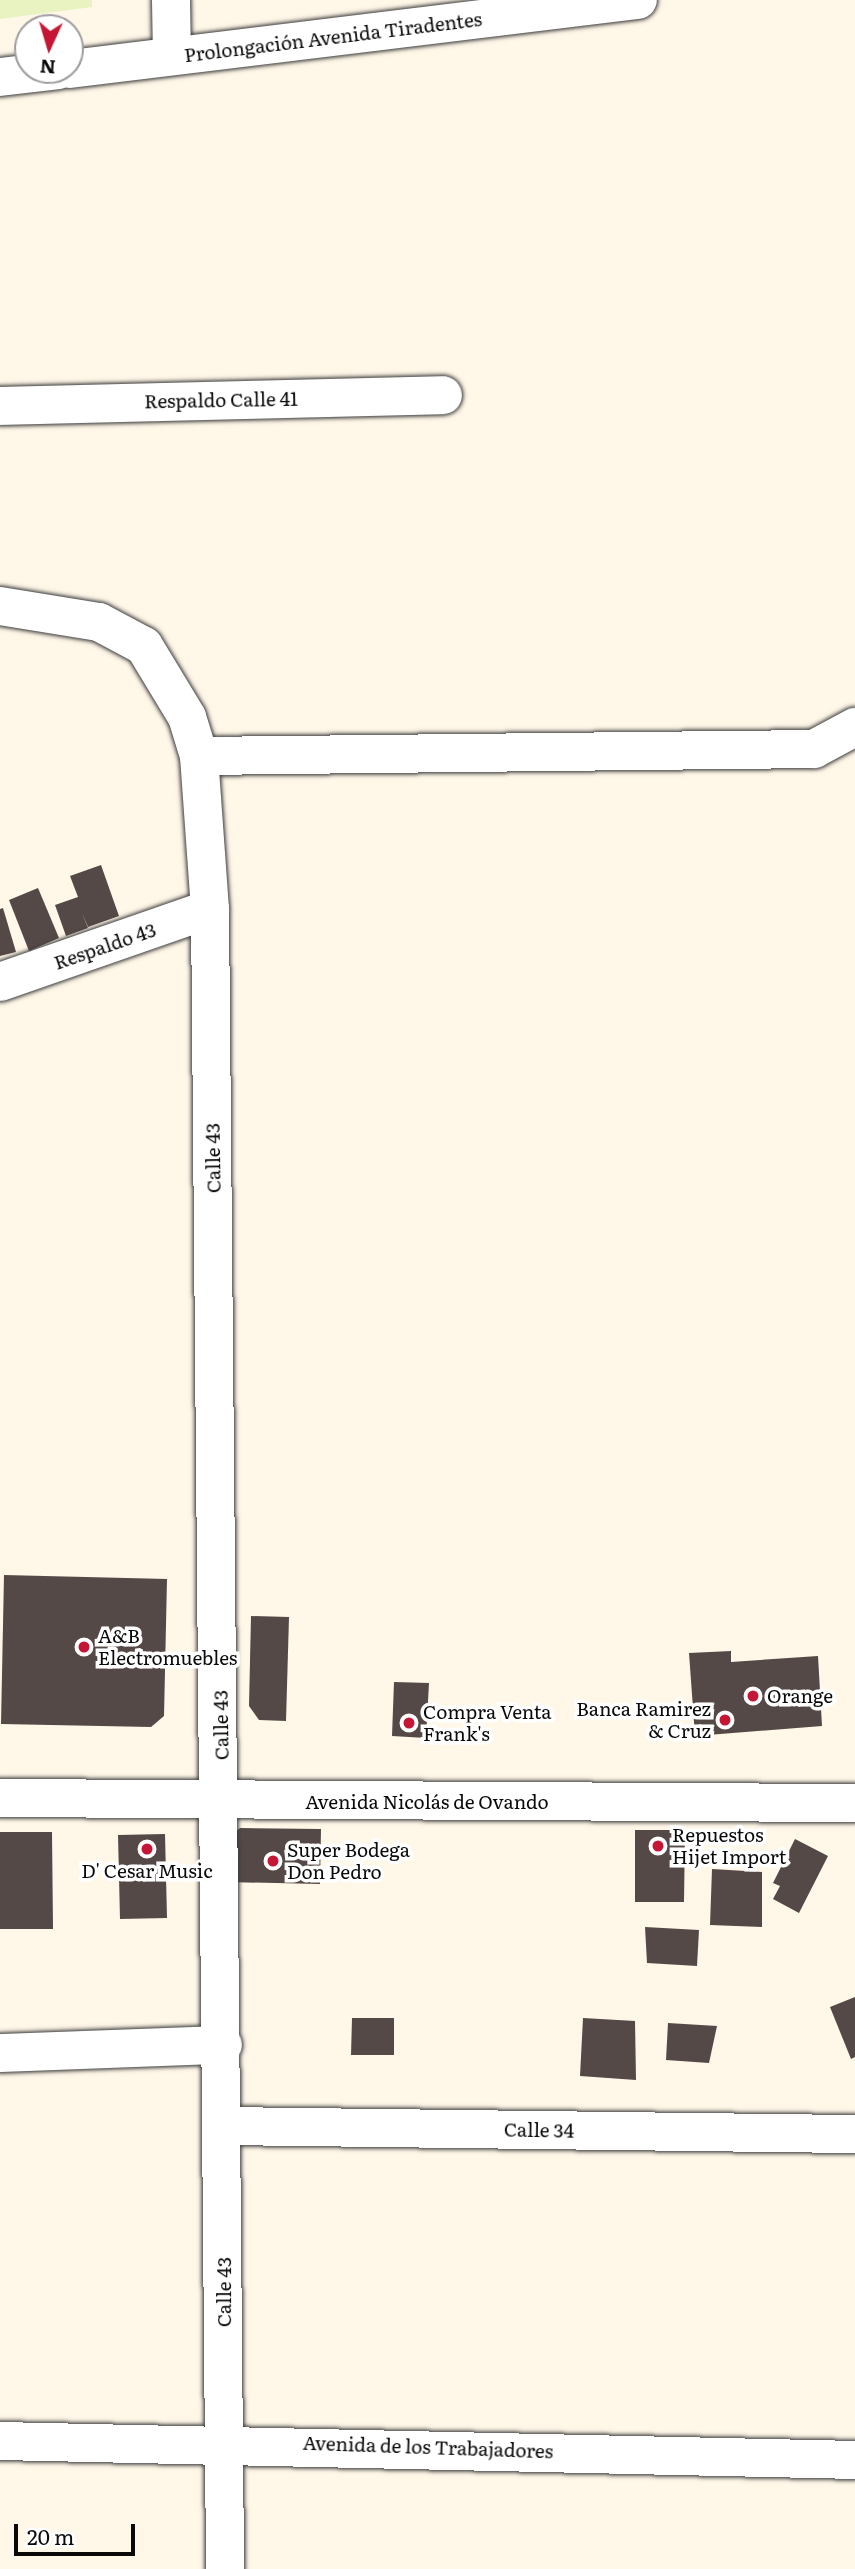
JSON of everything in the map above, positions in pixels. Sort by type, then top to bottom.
[{"type":"street","points":[[171,0],[172,56]]},
{"type":"street","name":"Prolongación Avenida Tiradentes","points":[[84,67],[638,0]]},
{"type":"street","name":"Respaldo Calle 41","points":[[1,401],[443,395]]},
{"type":"street","points":[[0,606],[99,622],[144,646],[187,717],[199,756],[814,749],[855,727]]},
{"type":"street","name":"Calle 43","points":[[199,756],[210,909],[222,1801],[225,2569]]},
{"type":"street","name":"Respaldo 43","points":[[0,982],[210,909]]},
{"type":"street","name":"Avenida Nicolás de Ovando","points":[[0,1798],[855,1803]]},
{"type":"street","points":[[0,2053],[223,2045]]},
{"type":"street","name":"Calle 34","points":[[223,2126],[855,2134]]},
{"type":"street","name":"Avenida de los Trabajadores","points":[[0,2441],[225,2442],[855,2460]]},
{"type":"green space","points":[[0,0],[92,0],[92,7],[38,14],[14,14],[14,17],[0,19]]},
{"type":"building","points":[[101,865],[119,916],[88,927],[82,913],[88,928],[66,936],[55,905],[78,897],[70,876]]},
{"type":"building","points":[[38,888],[59,938],[29,951],[9,900]]},
{"type":"building","points":[[3,908],[16,952],[0,956],[0,909]]},
{"type":"building","name":"A&B Electromuebles","points":[[4,1575],[167,1579],[164,1716],[151,1727],[1,1724]]},
{"type":"building","name":"A&B Electromuebles","points":[[251,1616],[289,1617],[286,1721],[259,1720],[249,1706]]},
{"type":"building","points":[[731,1651],[731,1662],[818,1656],[822,1726],[695,1736],[689,1653]]},
{"type":"building","points":[[394,1682],[429,1683],[426,1738],[392,1736]]},
{"type":"building","name":"Super Bodega Don Pedro","points":[[240,1828],[321,1829],[320,1884],[225,1882],[226,1840]]},
{"type":"building","points":[[635,1830],[685,1830],[684,1902],[635,1902]]},
{"type":"building","points":[[0,1832],[52,1832],[53,1929],[0,1929]]},
{"type":"building","points":[[165,1834],[167,1918],[120,1919],[118,1835]]},
{"type":"building","points":[[795,1839],[828,1856],[799,1913],[773,1899],[780,1886],[773,1883]]},
{"type":"building","points":[[712,1869],[762,1872],[762,1927],[710,1925]]},
{"type":"building","points":[[645,1927],[699,1930],[697,1966],[647,1963]]},
{"type":"building","points":[[855,1997],[855,2057],[851,2059],[830,2007]]},
{"type":"building","points":[[352,2018],[394,2018],[394,2055],[351,2055]]},
{"type":"building","points":[[583,2018],[635,2021],[636,2080],[580,2076]]},
{"type":"building","points":[[668,2023],[717,2026],[709,2063],[666,2060]]},
{"type":"place","name":"A&B Electromuebles","points":[[84,1647]]},
{"type":"place","name":"Orange","points":[[753,1696]]},
{"type":"place","name":"Banca Ramirez & Cruz","points":[[725,1720]]},
{"type":"place","name":"Compra Venta Frank's","points":[[409,1723]]},
{"type":"place","name":"Repuestos Hijet Import","points":[[658,1846]]},
{"type":"place","name":"D' Cesar Music","points":[[147,1849]]},
{"type":"place","name":"Super Bodega Don Pedro","points":[[273,1861]]}]
